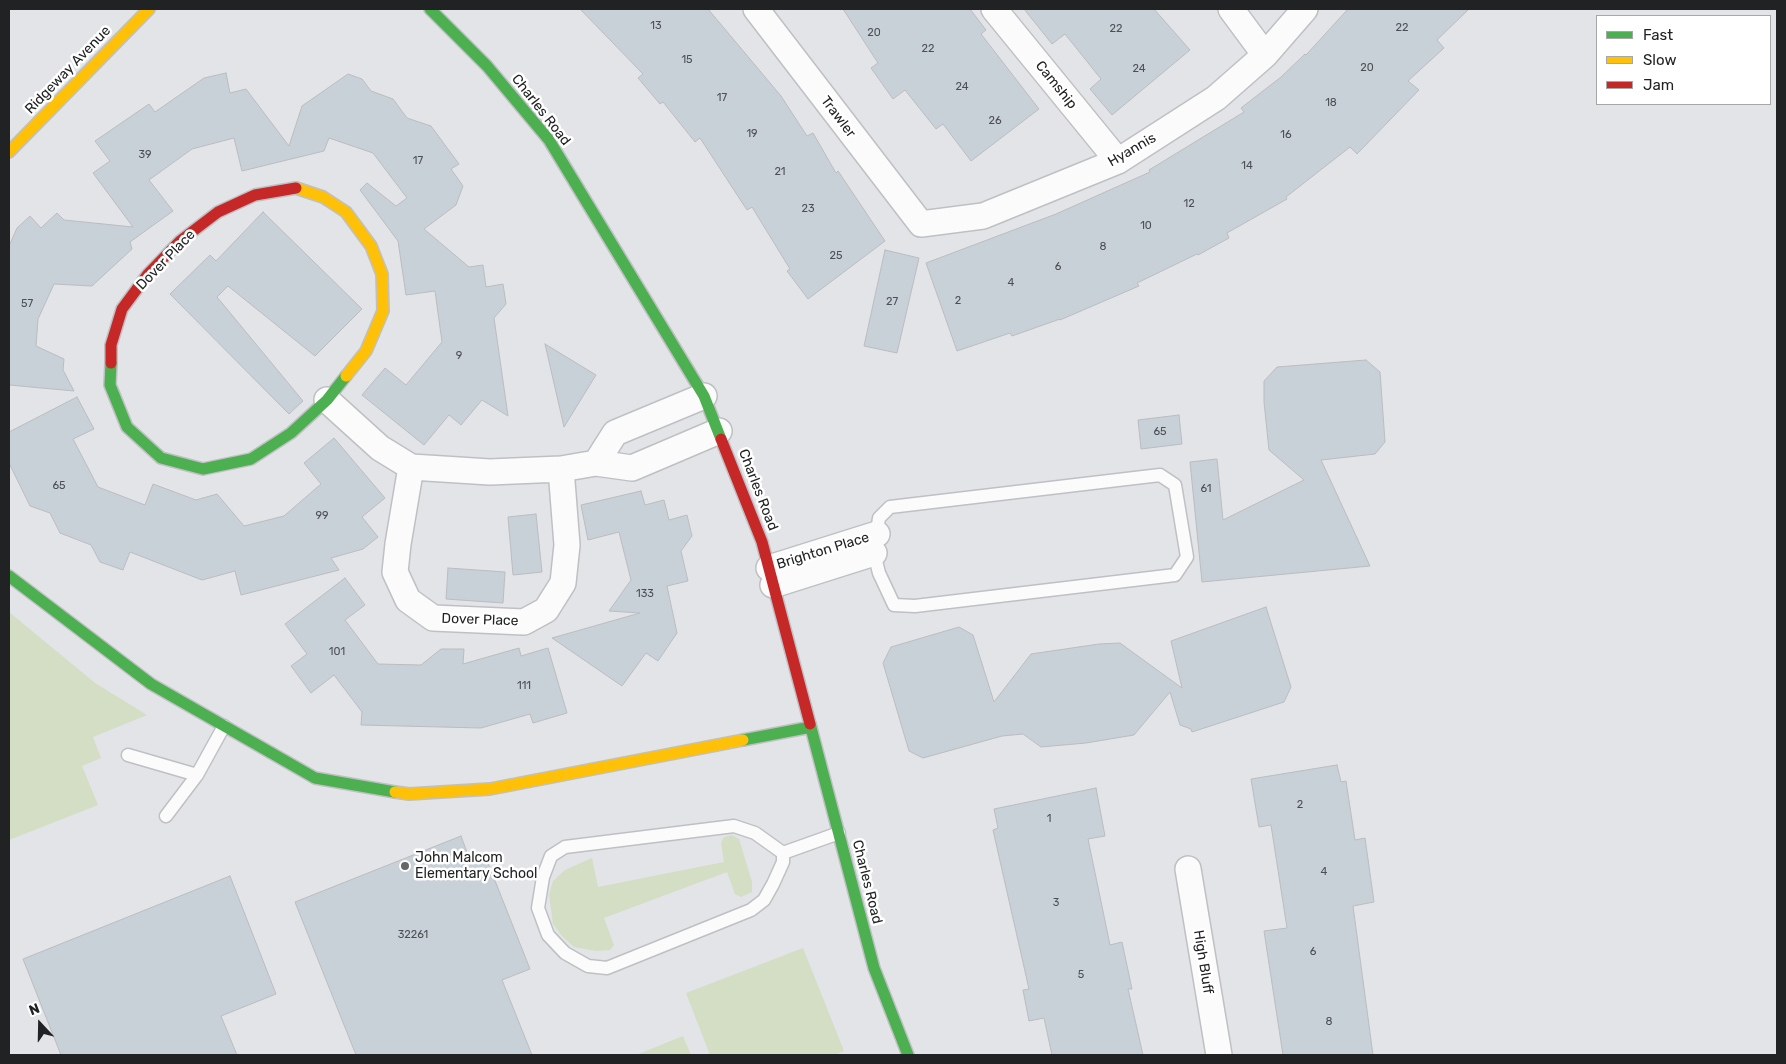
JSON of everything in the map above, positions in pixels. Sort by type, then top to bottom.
[{"type":"street","name":"Ridgeway Avenue","points":[[12,144],[149,9]]},
{"type":"street","name":"Charles Road","points":[[430,9],[488,66],[549,140],[704,396],[762,542],[874,968],[908,1055]]},
{"type":"street","name":"Trawler","points":[[756,9],[921,224]]},
{"type":"street","name":"Camship","points":[[994,9],[1118,161]]},
{"type":"street","points":[[1231,9],[1265,55]]},
{"type":"street","name":"Hyannis","points":[[921,224],[983,216],[1118,161],[1216,98],[1265,55],[1305,9]]},
{"type":"street","name":"Dover Place","points":[[296,188],[323,197],[346,212],[371,246],[382,274],[383,302],[383,311],[366,351],[327,400],[291,433],[251,459],[203,469],[161,458],[127,427],[110,385],[111,345],[122,309],[148,274],[180,241],[218,212],[255,195],[296,188]]},
{"type":"street","points":[[596,463],[615,433],[704,396]]},
{"type":"street","points":[[327,400],[380,448],[411,467],[490,472],[561,469],[596,463],[632,468],[719,431]]},
{"type":"street","name":"Dover Place","points":[[411,467],[395,572],[408,600],[433,618],[524,622],[546,610],[563,583],[567,545],[561,469]]},
{"type":"street","name":"Brighton Place","points":[[771,577],[875,544]]},
{"type":"street","points":[[9,576],[151,684],[315,778],[409,794],[490,789],[811,727]]},
{"type":"street","name":"High Bluff","points":[[1188,869],[1219,1055]]},
{"type":"lane","points":[[1160,475],[1175,485],[1187,557],[1175,575],[915,606],[894,605],[879,572],[875,544],[879,518],[890,507],[1160,475]]},
{"type":"lane","points":[[166,816],[197,775],[224,726]]},
{"type":"lane","points":[[128,755],[197,775]]},
{"type":"lane","points":[[734,826],[755,833],[783,853],[783,862],[773,884],[764,900],[751,910],[607,968],[588,966],[564,953],[548,935],[538,908],[543,877],[551,856],[565,847],[734,826]]},
{"type":"lane","points":[[783,853],[839,833]]},
{"type":"green space","points":[[9,612],[95,683],[147,715],[93,737],[101,758],[82,766],[98,805],[9,840]]},
{"type":"green space","points":[[732,835],[739,839],[752,882],[752,892],[741,897],[735,894],[727,872],[604,918],[614,945],[610,950],[596,951],[574,947],[553,924],[549,895],[553,881],[565,870],[592,858],[598,887],[724,862],[721,843],[724,837]]},
{"type":"green space","points":[[803,948],[844,1051],[834,1055],[710,1055],[686,993]]},
{"type":"green space","points":[[683,1036],[691,1055],[636,1055]]},
{"type":"building","points":[[580,9],[708,9],[781,96],[807,136],[813,133],[836,173],[838,171],[885,241],[808,299],[787,271],[790,269],[752,207],[747,210],[700,138],[695,142],[663,102],[660,104],[638,78],[643,74]]},
{"type":"building","points":[[843,9],[970,9],[986,30],[981,34],[1039,109],[971,161],[943,124],[936,129],[905,90],[893,99],[871,68],[878,63]]},
{"type":"building","points":[[1024,9],[1154,9],[1190,50],[1112,115],[1090,89],[1101,79],[1065,34],[1052,44]]},
{"type":"building","points":[[1348,9],[1469,9],[1437,40],[1444,48],[1408,81],[1419,90],[1357,154],[1350,147],[1286,197],[1287,199],[1227,233],[1229,238],[1198,255],[1137,283],[1139,286],[1060,320],[1012,336],[1010,333],[957,351],[926,263],[1056,214],[1150,172],[1149,170],[1244,112],[1241,108],[1306,55]]},
{"type":"building","points":[[226,73],[230,93],[246,89],[289,146],[302,106],[348,74],[362,79],[371,91],[393,99],[407,118],[431,126],[459,164],[451,169],[463,186],[456,205],[424,229],[469,267],[483,265],[486,287],[503,284],[506,304],[494,318],[508,416],[482,400],[461,425],[449,415],[424,445],[362,395],[385,368],[406,385],[442,342],[435,291],[406,295],[398,241],[360,190],[367,183],[396,206],[407,198],[373,153],[329,138],[324,151],[242,171],[234,138],[192,149],[149,180],[173,211],[130,242],[132,249],[92,286],[54,284],[38,319],[36,346],[64,359],[63,370],[74,391],[9,385],[9,246],[17,228],[30,216],[41,228],[57,213],[64,220],[133,227],[93,173],[110,161],[95,141],[149,104],[155,112],[204,78]]},
{"type":"building","points":[[263,212],[362,309],[315,356],[228,286],[217,297],[303,401],[289,414],[170,294],[210,255],[216,261]]},
{"type":"building","points":[[885,250],[919,258],[897,353],[864,346]]},
{"type":"building","points":[[545,344],[596,375],[564,427]]},
{"type":"building","points":[[1366,360],[1380,372],[1385,442],[1375,454],[1321,460],[1370,566],[1202,582],[1190,462],[1217,459],[1223,520],[1304,480],[1269,450],[1264,402],[1264,381],[1277,367]]},
{"type":"building","points":[[77,397],[94,429],[73,439],[98,487],[145,505],[153,484],[196,500],[217,494],[244,526],[284,516],[321,484],[304,463],[334,438],[385,498],[362,517],[378,537],[363,549],[331,558],[339,570],[241,595],[235,571],[202,580],[130,552],[123,570],[100,562],[91,545],[60,533],[50,513],[30,506],[9,463],[9,432]]},
{"type":"building","points":[[1179,415],[1182,444],[1141,449],[1138,420]]},
{"type":"building","points":[[641,491],[645,505],[664,500],[669,520],[687,515],[692,536],[681,551],[688,581],[667,586],[677,633],[658,661],[646,653],[622,686],[552,638],[640,613],[609,611],[631,580],[619,532],[588,540],[581,505]]},
{"type":"building","points":[[536,514],[542,572],[513,575],[508,517]]},
{"type":"building","points":[[448,568],[505,572],[503,603],[446,599]]},
{"type":"building","points":[[345,578],[365,605],[345,620],[378,664],[421,665],[441,649],[464,649],[463,664],[519,648],[521,656],[548,648],[567,713],[533,723],[530,714],[481,728],[361,725],[362,712],[334,675],[311,693],[291,666],[307,654],[285,624]]},
{"type":"building","points":[[1266,607],[1291,687],[1284,702],[1192,732],[1191,729],[1180,725],[1170,692],[1134,735],[1086,743],[1041,747],[1023,734],[1002,736],[923,758],[909,751],[883,663],[891,647],[959,627],[973,635],[994,702],[1031,654],[1099,644],[1120,643],[1182,688],[1171,641]]},
{"type":"building","points":[[1337,765],[1341,782],[1346,781],[1355,840],[1365,838],[1374,902],[1353,906],[1373,1055],[1283,1055],[1264,931],[1287,928],[1271,825],[1259,827],[1251,779]]},
{"type":"building","points":[[1096,788],[1105,836],[1088,839],[1110,945],[1122,942],[1132,989],[1128,989],[1143,1055],[1052,1055],[1044,1018],[1029,1021],[1023,990],[1029,989],[993,830],[998,828],[994,809]]},
{"type":"building","points":[[461,836],[471,863],[486,858],[530,969],[502,980],[532,1055],[356,1055],[295,902]]},
{"type":"building","points":[[230,876],[276,994],[221,1016],[237,1055],[61,1055],[23,959]]},
{"type":"traffic: fast","points":[[430,9],[487,66],[549,140],[704,396],[721,439]]},
{"type":"traffic: fast","points":[[111,363],[110,385],[127,427],[161,458],[203,469],[251,459],[291,433],[327,400],[346,376]]},
{"type":"traffic: fast","points":[[9,576],[151,684],[315,778],[395,792]]},
{"type":"traffic: fast","points":[[810,724],[874,968],[908,1055]]},
{"type":"traffic: fast","points":[[743,740],[811,727]]},
{"type":"traffic: slow","points":[[9,152],[149,9]]},
{"type":"traffic: slow","points":[[296,188],[323,197],[346,212],[371,246],[382,274],[383,311],[366,351],[346,376]]},
{"type":"traffic: slow","points":[[395,792],[409,794],[490,789],[743,740]]},
{"type":"traffic: jam","points":[[111,363],[111,345],[122,309],[148,274],[180,241],[218,212],[255,195],[296,188]]},
{"type":"traffic: jam","points":[[721,439],[762,542],[810,724]]},
{"type":"place","name":"John Malcom Elementary School","points":[[405,866]]}]
